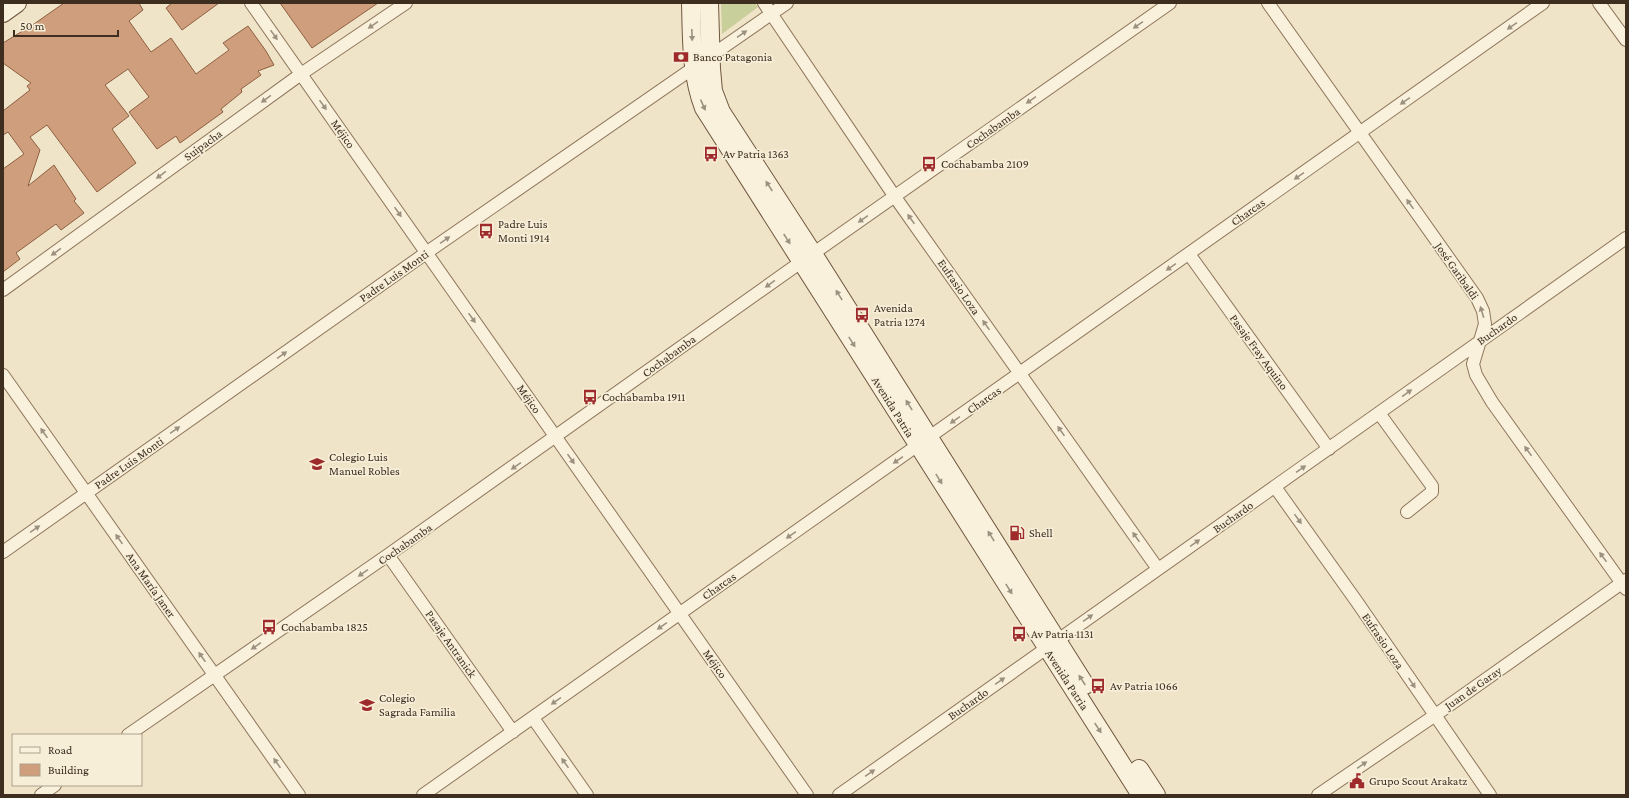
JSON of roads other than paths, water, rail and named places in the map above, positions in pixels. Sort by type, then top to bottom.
[{"type":"main road","points":[[3,13],[17,3]]},
{"type":"main road","name":"Avenida Patria","points":[[691,3],[693,68],[697,91],[704,108],[807,258]]},
{"type":"main road","name":"Avenida Patria","points":[[709,3],[713,91],[721,112],[807,258],[1052,644],[1141,795]]},
{"type":"main road","name":"Avenida Patria","points":[[1052,644],[1156,795]]},
{"type":"street","name":"Méjico","points":[[252,3],[807,795]]},
{"type":"street","name":"Suipacha","points":[[3,290],[301,74],[406,3]]},
{"type":"street","name":"Eufrasio Loza","points":[[764,3],[895,197],[1021,373],[1158,569]]},
{"type":"street","name":"Padre Luis Monti","points":[[3,552],[426,253],[787,3]]},
{"type":"street","name":"Cochabamba","points":[[129,734],[388,556],[807,258],[1170,3]]},
{"type":"street","name":"José Garibaldi","points":[[1268,3],[1359,134],[1477,298],[1483,311],[1485,324],[1474,364],[1476,374],[1492,402],[1625,584]]},
{"type":"street","name":"Charcas","points":[[423,795],[1543,3]]},
{"type":"street","points":[[1599,3],[1626,40]]},
{"type":"street","name":"Buchardo","points":[[839,795],[1626,238]]},
{"type":"street","name":"Pasaje Fray Aquino","points":[[1189,254],[1329,449]]},
{"type":"street","name":"Ana María Janer","points":[[3,375],[299,795]]},
{"type":"street","points":[[1379,413],[1432,486],[1432,492],[1407,512]]},
{"type":"street","name":"Eufrasio Loza","points":[[1275,487],[1357,602],[1434,716],[1490,795]]},
{"type":"street","name":"Pasaje Antranick","points":[[388,556],[513,732]]},
{"type":"street","name":"Juan de Garay","points":[[1318,795],[1625,584]]},
{"type":"street","points":[[533,718],[587,795]]},
{"type":"street","points":[[41,795],[54,786]]},
{"type":"place","name":"Banco Patagonia","points":[[681,57]]},
{"type":"place","name":"Av Patria 1363","points":[[711,154]]},
{"type":"place","name":"Cochabamba 2109","points":[[929,164]]},
{"type":"place","name":"Padre Luis Monti 1914","points":[[486,231]]},
{"type":"place","name":"Avenida Patria 1274","points":[[862,315]]},
{"type":"place","name":"Cochabamba 1911","points":[[590,397]]},
{"type":"place","name":"Colegio Luis Manuel Robles","points":[[317,464]]},
{"type":"place","name":"Shell","points":[[1017,533]]},
{"type":"place","name":"Cochabamba 1825","points":[[269,627]]},
{"type":"place","name":"Av Patria 1131","points":[[1019,634]]},
{"type":"place","name":"Av Patria 1066","points":[[1098,686]]},
{"type":"place","name":"Colegio Sagrada Familia","points":[[367,705]]},
{"type":"place","name":"Grupo Scout Arakatz","points":[[1357,781]]}]
